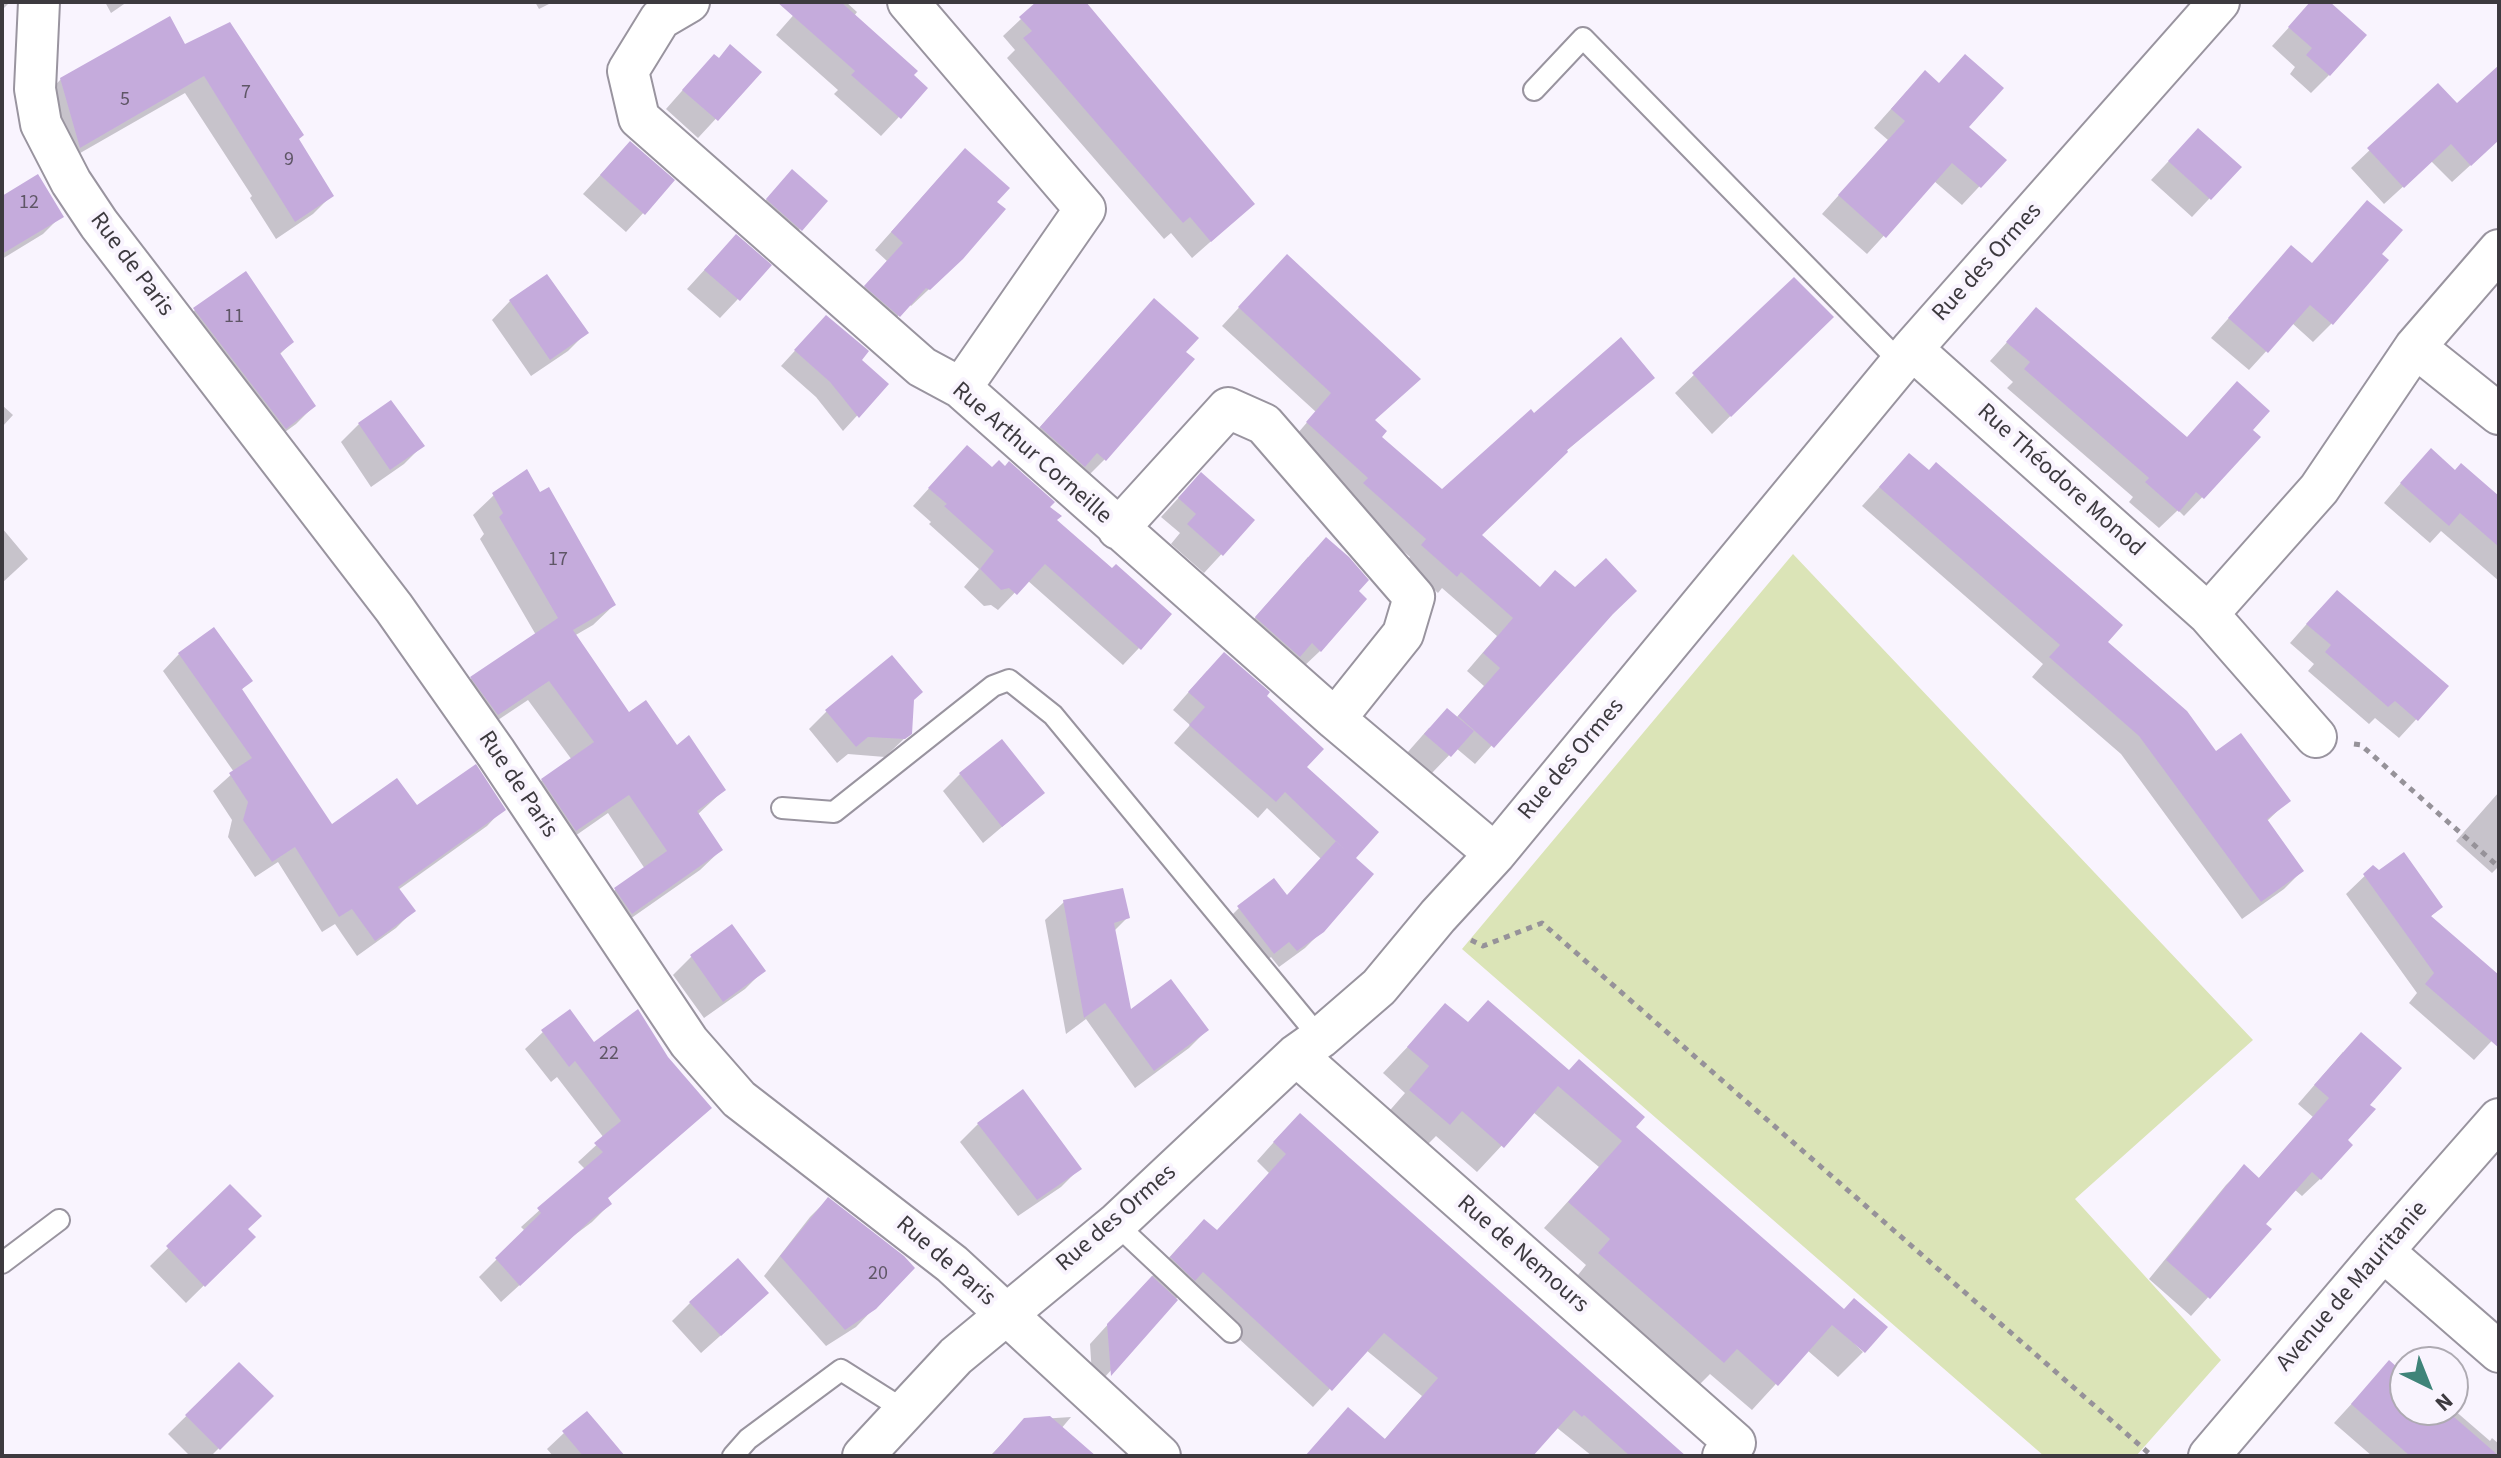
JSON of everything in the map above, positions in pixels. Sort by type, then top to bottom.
[{"type":"street","name":"Rue de Paris","points":[[39,2],[35,78],[41,124],[71,182],[99,224],[394,608],[496,753],[689,1042],[739,1099],[941,1255],[1160,1456]]},
{"type":"street","name":"Rue Arthur Corneille","points":[[689,2],[660,19],[628,71],[639,118],[922,367],[961,388],[1335,719],[1495,854]]},
{"type":"street","points":[[908,2],[1085,209],[961,388]]},
{"type":"street","name":"Rue des Ormes","points":[[863,1456],[956,1356],[1116,1224],[1308,1046],[1379,987],[1495,854],[1906,356],[2219,2]]},
{"type":"street","points":[[2208,614],[2319,489],[2415,347],[2499,250]]},
{"type":"street","points":[[2415,347],[2499,414]]},
{"type":"street","name":"Rue Théodore Monod","points":[[1906,356],[2208,614],[2316,737]]},
{"type":"street","points":[[1118,529],[1228,408],[1264,424],[1414,597],[1403,634],[1335,719]]},
{"type":"street","name":"Rue de Nemours","points":[[1308,1046],[1735,1443],[1723,1456]]},
{"type":"street","name":"Avenue de Mauritanie","points":[[2209,1456],[2499,1119]]},
{"type":"street","points":[[2383,1251],[2499,1352]]},
{"type":"lane","points":[[1534,90],[1583,38],[1906,356]]},
{"type":"lane","points":[[782,808],[834,812],[993,686],[1009,680],[1053,715],[1308,1046]]},
{"type":"lane","points":[[2,1263],[59,1220]]},
{"type":"lane","points":[[1116,1224],[1231,1332]]},
{"type":"lane","points":[[733,1456],[748,1439],[841,1370],[890,1401],[904,1414]]},
{"type":"path","points":[[2316,737],[2361,745],[2499,867]]},
{"type":"path","points":[[1438,916],[1460,935],[1483,946],[1542,923],[2152,1456]]},
{"type":"green space","points":[[1793,554],[2253,1040],[2075,1199],[2221,1360],[2136,1456],[2044,1456],[1462,949]]},
{"type":"building","points":[[777,2],[841,2],[918,71],[914,75],[928,88],[901,119],[851,75],[855,71]]},
{"type":"building","points":[[1036,2],[1086,2],[1255,204],[1211,242],[1190,217],[1183,223],[1023,38],[1032,31],[1019,17]]},
{"type":"building","points":[[2310,2],[2330,2],[2367,35],[2330,76],[2306,55],[2312,48],[2288,27]]},
{"type":"building","points":[[170,16],[185,44],[230,22],[304,135],[299,139],[334,196],[295,222],[204,76],[80,148],[60,78]]},
{"type":"building","points":[[730,44],[762,72],[718,121],[682,90],[714,54],[719,58]]},
{"type":"building","points":[[1965,54],[2004,88],[1969,127],[2007,160],[1981,188],[1952,163],[1886,238],[1838,195],[1905,121],[1891,109],[1925,70],[1939,83]]},
{"type":"building","points":[[2499,65],[2499,140],[2471,166],[2451,144],[2404,188],[2367,148],[2438,83],[2457,103]]},
{"type":"building","points":[[2198,128],[2242,167],[2211,200],[2168,161]]},
{"type":"building","points":[[630,141],[675,180],[645,215],[600,175]]},
{"type":"building","points":[[965,148],[1010,188],[997,202],[1006,209],[963,259],[930,290],[926,288],[900,317],[864,286],[903,243],[891,232]]},
{"type":"building","points":[[792,169],[828,201],[802,231],[766,199]]},
{"type":"building","points":[[38,174],[64,217],[2,254],[2,196]]},
{"type":"building","points":[[2367,200],[2403,230],[2382,254],[2389,260],[2333,325],[2310,305],[2268,353],[2228,318],[2291,245],[2312,263]]},
{"type":"building","points":[[736,234],[772,265],[740,301],[704,270]]},
{"type":"building","points":[[1287,254],[1421,379],[1375,420],[1387,431],[1382,437],[1442,489],[1531,409],[1534,413],[1621,337],[1655,378],[1567,450],[1482,535],[1540,587],[1555,570],[1575,587],[1606,558],[1637,591],[1494,748],[1458,716],[1500,668],[1483,653],[1513,618],[1461,572],[1457,577],[1421,545],[1426,539],[1363,483],[1368,478],[1306,422],[1331,393],[1238,307]]},
{"type":"building","points":[[246,271],[294,342],[280,353],[316,406],[286,429],[193,308]]},
{"type":"building","points":[[547,274],[589,333],[550,360],[509,300]]},
{"type":"building","points":[[1794,277],[1834,317],[1731,417],[1692,373]]},
{"type":"building","points":[[1154,298],[1199,338],[1186,352],[1195,359],[1106,461],[1097,453],[1085,467],[1040,427]]},
{"type":"building","points":[[2036,307],[2187,437],[2237,381],[2270,411],[2253,430],[2261,437],[2204,499],[2196,492],[2179,512],[2145,482],[2149,478],[2024,369],[2030,362],[2006,342]]},
{"type":"building","points":[[826,315],[869,351],[862,360],[889,384],[859,418],[830,382],[794,350]]},
{"type":"building","points":[[391,400],[425,446],[390,470],[358,423]]},
{"type":"building","points":[[967,445],[992,467],[999,460],[1005,466],[1009,461],[1055,502],[1050,507],[1062,516],[1057,520],[1112,568],[1116,564],[1172,614],[1141,650],[1045,564],[1017,595],[1009,588],[1001,590],[980,569],[994,551],[928,488]]},
{"type":"building","points":[[2431,448],[2455,470],[2461,463],[2499,496],[2499,547],[2460,513],[2449,526],[2400,483]]},
{"type":"building","points":[[1909,453],[1929,470],[1936,462],[2123,625],[2108,642],[2187,711],[2216,751],[2241,733],[2291,801],[2267,819],[2304,871],[2261,902],[2139,736],[2049,657],[2060,645],[1879,487]]},
{"type":"building","points":[[527,469],[540,492],[549,487],[616,605],[573,630],[629,712],[646,700],[677,745],[689,735],[726,790],[697,811],[723,850],[632,914],[614,888],[667,851],[629,795],[576,831],[541,779],[594,742],[549,681],[498,715],[470,677],[558,618],[499,517],[503,513],[492,493]]},
{"type":"building","points":[[1201,472],[1255,520],[1223,556],[1187,524],[1196,514],[1178,498]]},
{"type":"building","points":[[1326,537],[1369,580],[1359,591],[1367,599],[1321,652],[1312,643],[1300,657],[1255,617]]},
{"type":"building","points":[[2337,590],[2449,686],[2418,721],[2395,701],[2388,707],[2325,652],[2331,645],[2306,624]]},
{"type":"building","points":[[214,627],[253,681],[242,689],[332,824],[397,778],[417,805],[476,764],[506,810],[398,887],[416,911],[375,941],[352,909],[339,917],[295,847],[272,862],[243,820],[248,802],[229,773],[252,758],[178,653]]},
{"type":"building","points":[[1224,652],[1270,692],[1267,696],[1324,749],[1307,767],[1379,832],[1356,858],[1374,874],[1324,932],[1297,951],[1289,942],[1274,954],[1237,906],[1274,878],[1287,895],[1336,841],[1285,792],[1276,802],[1189,725],[1205,707],[1188,692]]},
{"type":"building","points":[[892,655],[923,692],[914,700],[912,734],[905,739],[868,737],[856,747],[825,710]]},
{"type":"building","points":[[1447,708],[1474,731],[1451,757],[1424,734]]},
{"type":"building","points":[[1002,739],[1045,793],[1002,827],[959,773]]},
{"type":"building","points":[[2404,852],[2443,907],[2431,916],[2499,975],[2499,1048],[2425,984],[2434,973],[2363,874],[2373,865],[2379,870]]},
{"type":"building","points":[[1123,888],[1130,918],[1114,923],[1131,1009],[1171,979],[1209,1030],[1154,1071],[1105,1003],[1084,1018],[1063,900]]},
{"type":"building","points":[[732,924],[766,971],[723,1002],[690,955]]},
{"type":"building","points":[[1488,1000],[1569,1070],[1579,1059],[1645,1117],[1636,1127],[1844,1309],[1854,1298],[1888,1327],[1865,1353],[1832,1325],[1778,1386],[1737,1349],[1724,1363],[1598,1253],[1610,1239],[1568,1202],[1622,1141],[1558,1086],[1504,1148],[1462,1111],[1450,1125],[1409,1090],[1429,1066],[1407,1047],[1445,1003],[1468,1022]]},
{"type":"building","points":[[570,1009],[594,1042],[638,1009],[668,1057],[712,1108],[608,1198],[612,1204],[520,1286],[495,1258],[541,1213],[537,1208],[603,1152],[594,1143],[621,1121],[575,1061],[569,1067],[541,1030]]},
{"type":"building","points":[[2361,1032],[2402,1068],[2370,1105],[2376,1109],[2348,1140],[2353,1145],[2321,1180],[2312,1172],[2266,1224],[2272,1229],[2210,1299],[2166,1260],[2244,1164],[2259,1178],[2329,1098],[2314,1085]]},
{"type":"building","points":[[1023,1089],[1082,1169],[1037,1200],[977,1123]]},
{"type":"building","points":[[1300,1113],[1686,1456],[1630,1456],[1584,1415],[1582,1417],[1574,1410],[1533,1456],[1305,1456],[1348,1407],[1385,1439],[1438,1378],[1384,1333],[1332,1391],[1203,1272],[1195,1281],[1170,1257],[1204,1219],[1217,1230],[1286,1154],[1273,1142]]},
{"type":"building","points":[[230,1184],[262,1216],[248,1229],[256,1237],[205,1287],[166,1246]]},
{"type":"building","points":[[828,1197],[915,1268],[876,1309],[845,1330],[780,1256]]},
{"type":"building","points":[[738,1258],[769,1293],[721,1336],[689,1302]]},
{"type":"building","points":[[1152,1276],[1178,1300],[1111,1376],[1107,1324]]},
{"type":"building","points":[[2389,1360],[2389,1426],[2464,1426],[2499,1456],[2410,1456],[2351,1404]]},
{"type":"building","points":[[239,1362],[274,1396],[220,1450],[185,1415]]},
{"type":"building","points":[[587,1411],[625,1456],[583,1456],[562,1431]]},
{"type":"building","points":[[1050,1416],[1096,1456],[991,1456],[1024,1418]]}]
